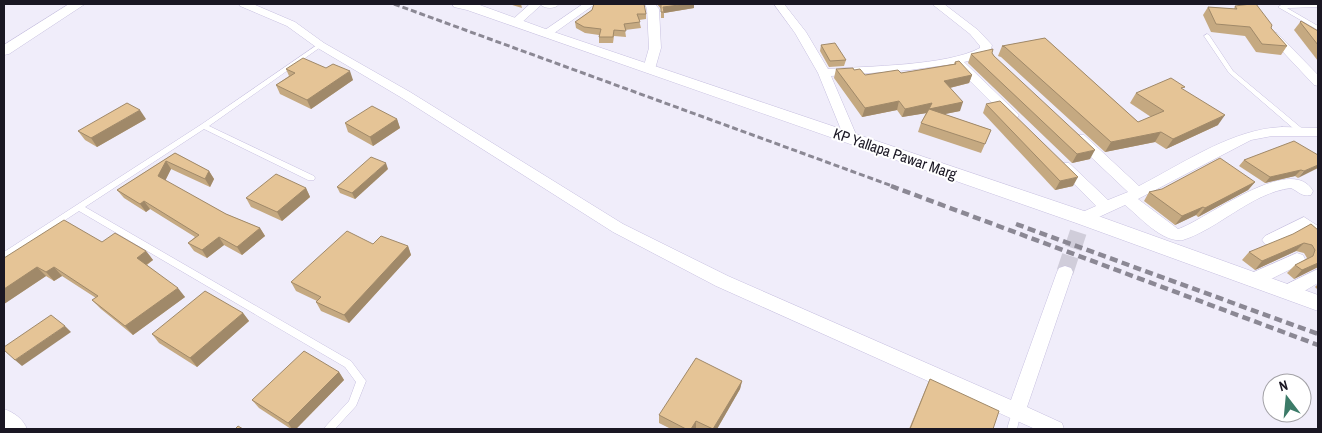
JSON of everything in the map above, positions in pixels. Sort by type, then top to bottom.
[{"type":"street","points":[[4,51],[78,4]]},
{"type":"street","points":[[244,4],[291,24],[320,45],[406,95],[618,228],[722,281],[1055,429]]},
{"type":"street","name":"KP Yallapa Pawar Marg","points":[[466,4],[649,70],[1083,218],[1318,303]]},
{"type":"street","points":[[515,23],[536,4]]},
{"type":"street","points":[[546,4],[554,4]]},
{"type":"street","points":[[546,34],[590,4]]},
{"type":"street","points":[[649,70],[655,48],[653,9],[650,4]]},
{"type":"street","points":[[779,4],[800,32],[824,73],[851,139]]},
{"type":"street","points":[[824,73],[956,60],[983,53],[986,50],[986,45],[974,32],[938,4]]},
{"type":"street","points":[[1273,35],[1318,82]]},
{"type":"street","points":[[956,60],[1024,127]]},
{"type":"street","points":[[1067,126],[1132,196],[1169,232],[1177,235],[1183,234],[1264,192],[1291,183],[1306,191]]},
{"type":"street","points":[[1083,218],[1132,196],[1241,139],[1258,133],[1279,131],[1312,133]]},
{"type":"street","points":[[1052,154],[1107,208]]},
{"type":"street","points":[[1210,156],[1223,165]]},
{"type":"street","points":[[1248,181],[1264,192]]},
{"type":"street","points":[[1270,240],[1304,224],[1318,234]]},
{"type":"street","points":[[1253,280],[1297,259]]},
{"type":"street","points":[[1016,412],[1065,272]]},
{"type":"street","points":[[1287,292],[1318,275]]},
{"type":"street","points":[[4,420],[15,429]]},
{"type":"lane","points":[[1317,5],[1281,6],[1318,28]]},
{"type":"lane","points":[[1206,36],[1231,72],[1312,133]]},
{"type":"lane","points":[[4,256],[204,126],[320,45]]},
{"type":"lane","points":[[204,126],[311,178]]},
{"type":"lane","points":[[79,207],[348,364],[361,381],[353,403],[329,429]]},
{"type":"lane","points":[[1012,429],[1016,412]]},
{"type":"building","points":[[594,4],[644,4],[646,14],[637,14],[640,22],[624,24],[626,31],[614,30],[613,37],[599,37],[601,29],[584,27],[575,22],[592,10]]},
{"type":"building","points":[[661,4],[687,4],[663,7],[664,12],[661,12]]},
{"type":"building","points":[[1256,4],[1272,25],[1271,28],[1287,46],[1262,44],[1250,27],[1216,24],[1208,7],[1237,9],[1235,6]]},
{"type":"building","points":[[1300,22],[1318,31],[1318,45]]},
{"type":"building","points":[[1045,38],[1138,122],[1164,111],[1136,93],[1171,78],[1185,87],[1181,88],[1225,115],[1173,139],[1161,132],[1111,142],[1002,46]]},
{"type":"building","points":[[835,43],[846,60],[830,61],[821,45]]},
{"type":"building","points":[[993,49],[992,53],[994,56],[1095,150],[1077,154],[971,54]]},
{"type":"building","points":[[303,58],[326,68],[333,64],[350,71],[307,100],[276,85],[295,73],[286,69]]},
{"type":"building","points":[[959,61],[972,75],[944,81],[963,102],[929,109],[932,103],[905,109],[899,101],[865,108],[836,69],[860,69],[865,75],[898,70],[901,73],[956,64],[955,62]]},
{"type":"building","points":[[1000,101],[1078,177],[1060,181],[986,104]]},
{"type":"building","points":[[127,103],[140,110],[91,138],[78,131]]},
{"type":"building","points":[[372,106],[397,119],[370,137],[345,123]]},
{"type":"building","points":[[929,109],[991,130],[985,144],[921,123]]},
{"type":"building","points":[[1294,141],[1318,155],[1318,165],[1304,171],[1301,170],[1270,177],[1244,160]]},
{"type":"building","points":[[175,153],[209,171],[205,179],[166,161],[158,176],[226,214],[260,228],[237,247],[219,237],[202,250],[188,243],[199,235],[144,201],[140,204],[117,190]]},
{"type":"building","points":[[371,157],[386,163],[352,193],[337,187]]},
{"type":"building","points":[[1220,158],[1255,182],[1205,208],[1203,207],[1182,216],[1149,192],[1162,189]]},
{"type":"building","points":[[276,174],[306,188],[277,212],[246,198]]},
{"type":"building","points":[[64,220],[102,242],[115,233],[146,251],[137,258],[178,288],[125,326],[92,300],[98,296],[54,267],[46,272],[37,267],[4,289],[4,258]]},
{"type":"building","points":[[1311,224],[1318,230],[1318,263],[1302,270],[1295,265],[1313,256],[1315,250],[1312,245],[1304,243],[1262,261],[1249,252],[1293,234]]},
{"type":"building","points":[[347,231],[373,244],[381,236],[408,246],[344,315],[316,302],[321,297],[291,282]]},
{"type":"building","points":[[205,291],[243,313],[190,358],[152,334]]},
{"type":"building","points":[[51,315],[65,326],[15,360],[4,350],[4,347]]},
{"type":"building","points":[[304,351],[339,372],[288,423],[252,400]]},
{"type":"building","points":[[696,358],[742,381],[713,429],[696,421],[691,429],[686,429],[659,415]]},
{"type":"building","points":[[930,379],[999,411],[993,429],[910,429]]},
{"type":"tunnel","points":[[1065,272],[1083,218]]},
{"type":"railway","points":[[394,4],[895,187]]},
{"type":"railway","points":[[891,186],[1318,345]]},
{"type":"railway","points":[[1016,224],[1318,334]]}]
